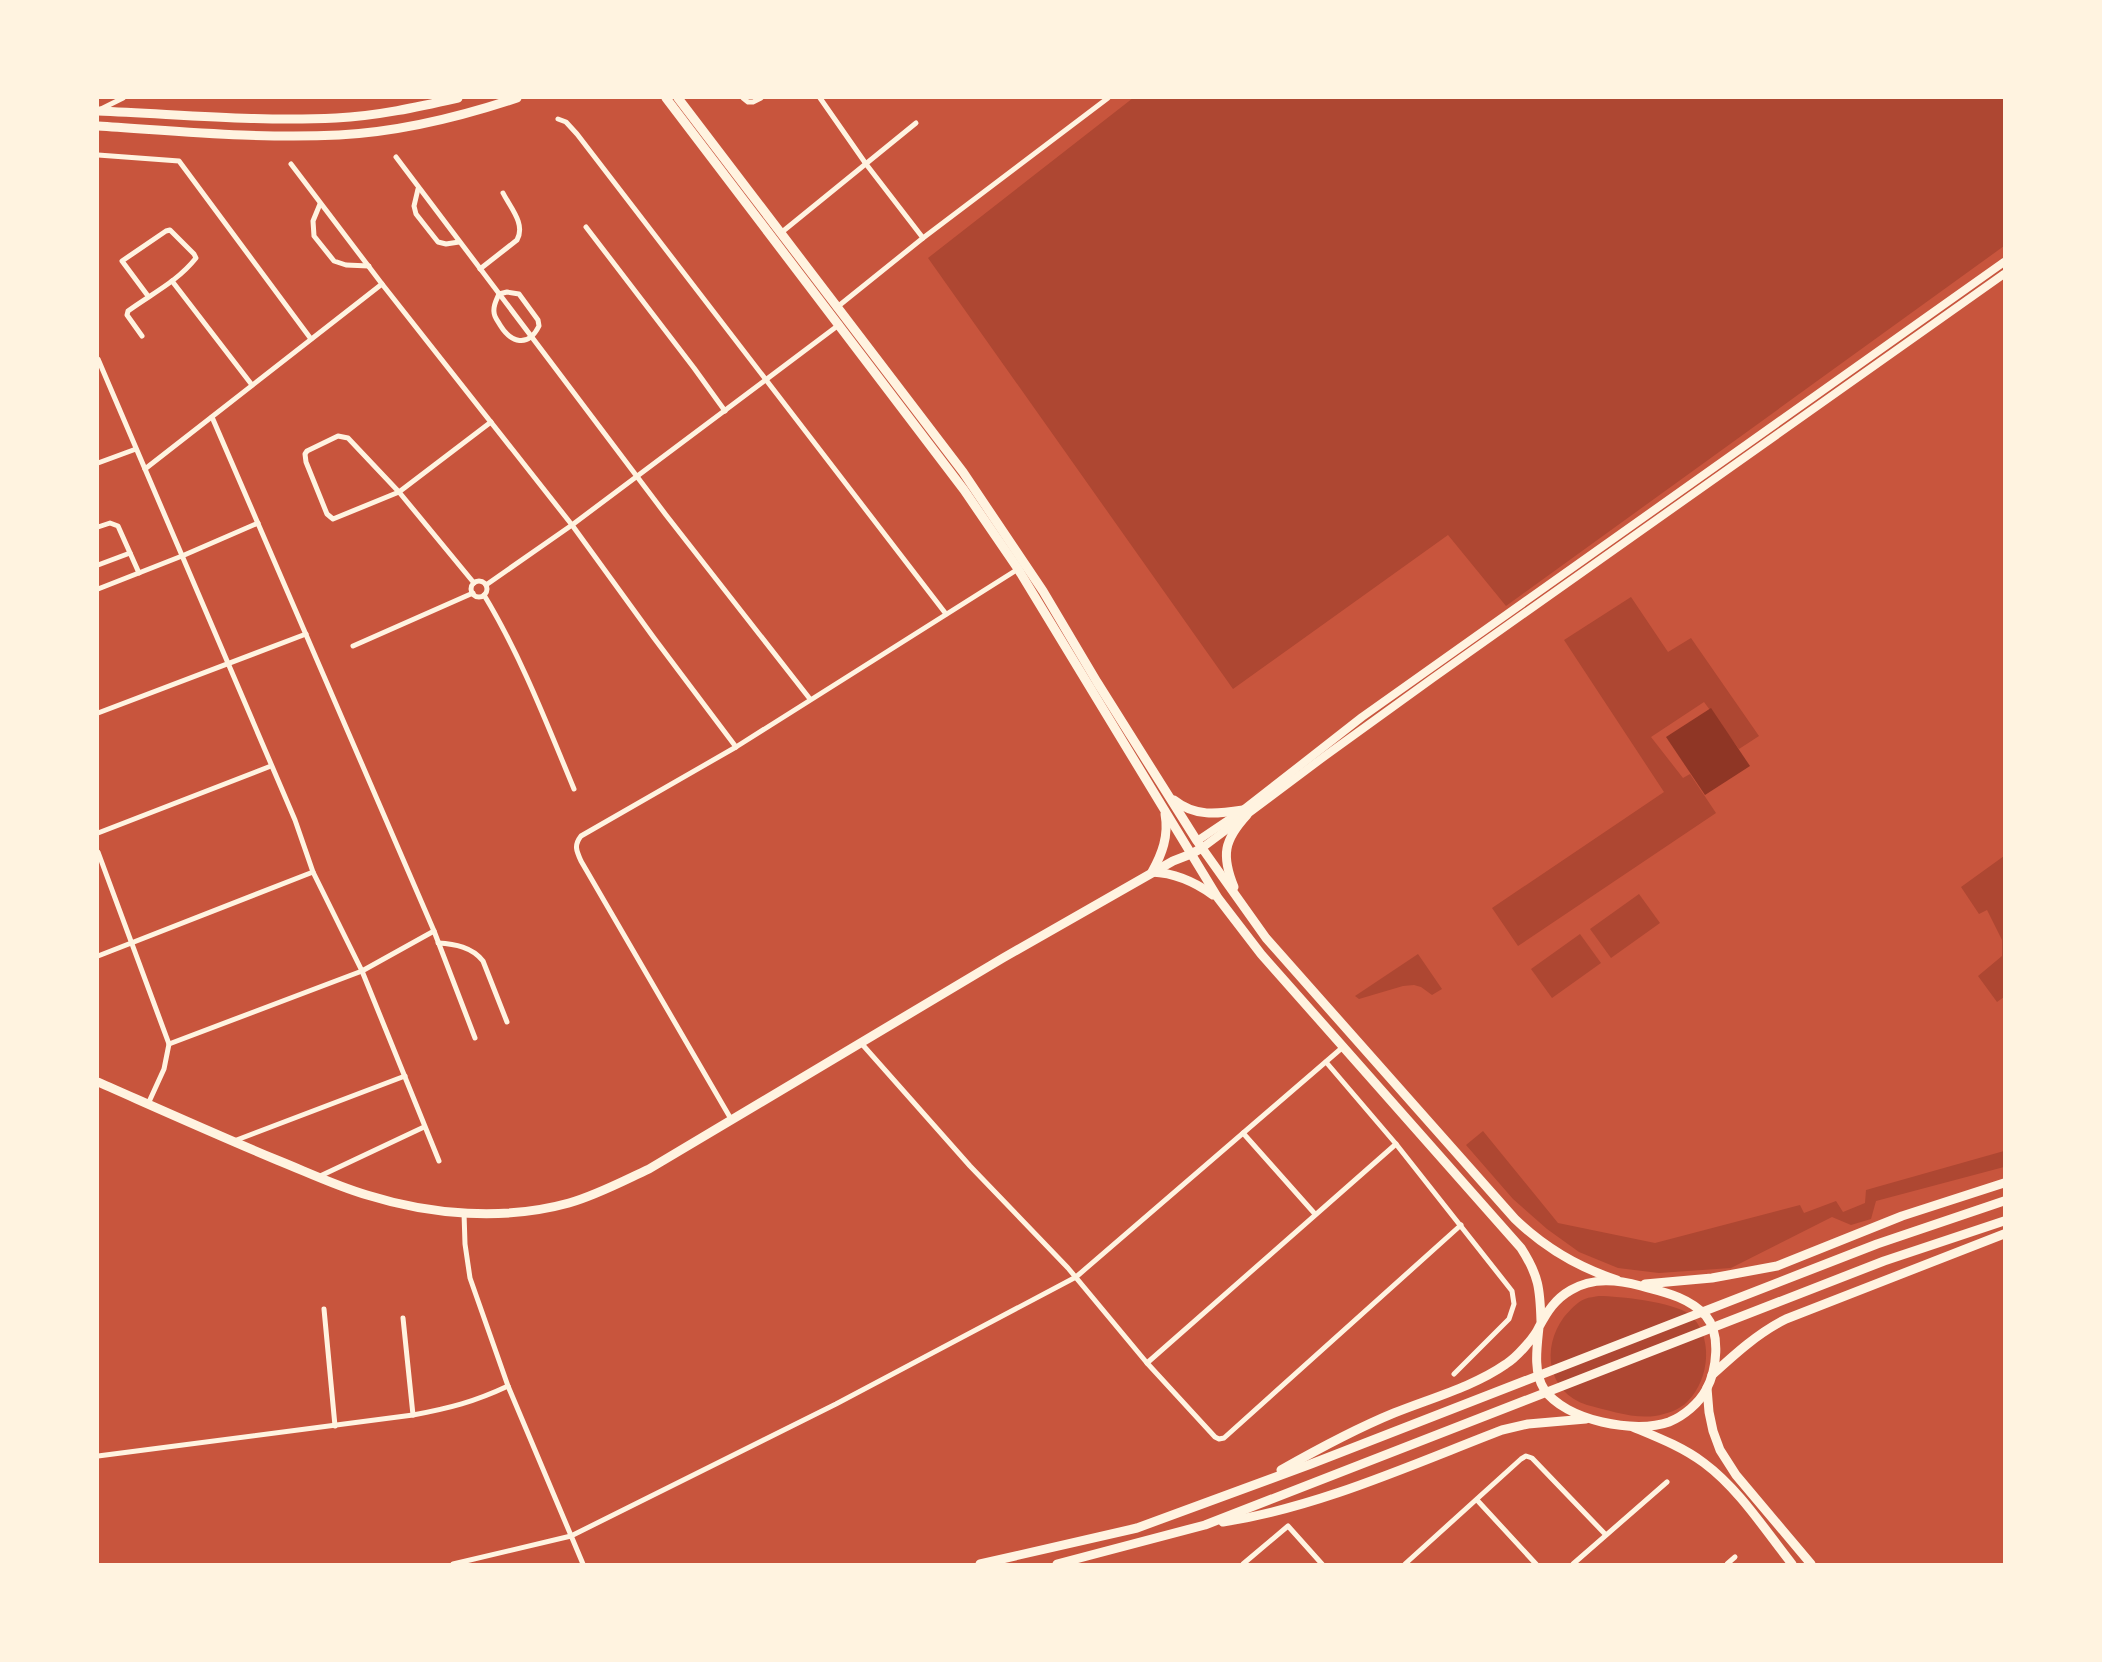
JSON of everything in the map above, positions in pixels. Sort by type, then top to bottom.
[{"type":"main road","points":[[98,111],[291,119],[338,118],[382,113],[458,98]]},
{"type":"main road","points":[[98,126],[292,136],[341,135],[432,121],[517,98]]},
{"type":"main road","points":[[666,98],[830,312],[844,321],[939,438],[1043,591],[1097,682],[1200,844],[1240,903],[1286,963],[1515,1219],[1553,1251],[1594,1272],[1683,1299],[1697,1307],[1707,1318],[1714,1335],[1716,1353],[1712,1375],[1698,1402],[1670,1422],[1630,1426]]},
{"type":"main road","points":[[678,98],[838,306],[844,321],[1018,570],[1218,898],[1261,954],[1521,1248],[1538,1282],[1540,1324],[1537,1349],[1538,1368],[1544,1389],[1563,1407],[1590,1418],[1630,1426],[1682,1449],[1703,1462],[1735,1493],[1792,1564]]},
{"type":"main road","points":[[1240,903],[1228,872],[1227,850],[1234,830],[1245,813],[1362,717],[2004,262]]},
{"type":"main road","points":[[98,1082],[232,1142],[364,1195],[397,1204],[464,1213],[530,1210],[569,1203],[611,1187],[649,1169],[1003,958],[1200,844],[2004,274]]},
{"type":"main road","points":[[1170,797],[1181,806],[1195,812],[1245,813]]},
{"type":"main road","points":[[1152,872],[1165,841],[1164,809]]},
{"type":"main road","points":[[1152,872],[1187,880],[1218,898]]},
{"type":"main road","points":[[1638,1285],[1712,1278],[1777,1266],[1902,1216],[2004,1183]]},
{"type":"main road","points":[[980,1564],[1137,1528],[1352,1448],[1877,1244],[2004,1201]]},
{"type":"main road","points":[[1206,1525],[1884,1261],[2004,1221]]},
{"type":"main road","points":[[1712,1375],[1749,1342],[1786,1319],[2004,1234]]},
{"type":"main road","points":[[1260,1481],[1329,1443],[1391,1414],[1485,1377],[1508,1363],[1557,1300],[1570,1290],[1586,1283],[1617,1280]]},
{"type":"main road","points":[[1707,1388],[1709,1412],[1720,1450],[1736,1475],[1811,1564]]},
{"type":"main road","points":[[1057,1564],[1206,1525],[1249,1518],[1300,1504],[1502,1430],[1528,1424],[1590,1418]]},
{"type":"street","points":[[98,111],[123,98]]},
{"type":"street","points":[[743,98],[748,102],[761,98]]},
{"type":"street","points":[[820,98],[866,164],[923,238]]},
{"type":"street","points":[[830,312],[923,238],[1108,98]]},
{"type":"street","points":[[558,118],[566,122],[577,134],[946,614]]},
{"type":"street","points":[[782,232],[916,123]]},
{"type":"street","points":[[98,155],[179,161],[311,339]]},
{"type":"street","points":[[396,158],[666,515],[810,699]]},
{"type":"street","points":[[291,164],[382,284],[572,525],[736,747]]},
{"type":"street","points":[[418,189],[414,206],[416,214],[438,242],[446,244],[459,242]]},
{"type":"street","points":[[480,269],[520,236],[521,225],[502,193]]},
{"type":"street","points":[[320,204],[313,221],[314,236],[334,261],[346,265],[369,266]]},
{"type":"street","points":[[586,227],[725,411]]},
{"type":"street","points":[[142,336],[127,313],[172,281],[196,257],[172,231],[168,230],[122,261],[148,297]]},
{"type":"street","points":[[172,281],[252,385]]},
{"type":"street","points":[[145,469],[382,284]]},
{"type":"street","points":[[516,293],[528,305],[539,323],[532,338],[516,340],[504,331],[494,313],[499,294],[516,293]]},
{"type":"street","points":[[486,585],[572,525],[844,321]]},
{"type":"street","points":[[98,359],[295,820],[313,872],[362,971],[439,1161]]},
{"type":"street","points":[[212,417],[434,931],[475,1038]]},
{"type":"street","points":[[474,583],[399,492],[346,436],[338,436],[305,454],[306,462],[330,518],[337,518],[399,492],[491,422]]},
{"type":"street","points":[[98,463],[136,449]]},
{"type":"street","points":[[98,526],[110,523],[118,526],[139,573]]},
{"type":"street","points":[[98,589],[258,523]]},
{"type":"street","points":[[98,565],[130,553]]},
{"type":"street","points":[[731,1119],[576,850],[576,843],[581,836],[736,747],[1018,570]]},
{"type":"street","points":[[474,583],[481,582],[486,585]]},
{"type":"street","points":[[472,593],[474,583]]},
{"type":"street","points":[[472,593],[478,597],[484,595],[487,591],[486,585]]},
{"type":"street","points":[[353,646],[472,593]]},
{"type":"street","points":[[484,595],[531,689],[574,789]]},
{"type":"street","points":[[98,713],[306,634]]},
{"type":"street","points":[[98,833],[271,766]]},
{"type":"street","points":[[98,852],[169,1044],[164,1069],[148,1104]]},
{"type":"street","points":[[98,956],[313,872]]},
{"type":"street","points":[[169,1044],[362,971],[434,931]]},
{"type":"street","points":[[438,943],[457,944],[479,956],[507,1022]]},
{"type":"street","points":[[861,1043],[970,1166],[1076,1277],[1147,1363],[1219,1439],[1224,1438],[1461,1225]]},
{"type":"street","points":[[453,1564],[571,1536],[836,1404],[1076,1277],[1343,1047]]},
{"type":"street","points":[[1326,1062],[1396,1144],[1512,1291],[1514,1304],[1509,1319],[1454,1374]]},
{"type":"street","points":[[232,1142],[405,1076]]},
{"type":"street","points":[[318,1177],[424,1127]]},
{"type":"street","points":[[1243,1133],[1315,1214]]},
{"type":"street","points":[[1147,1363],[1396,1144]]},
{"type":"street","points":[[464,1213],[465,1244],[470,1278],[508,1386],[583,1564]]},
{"type":"street","points":[[324,1309],[335,1426]]},
{"type":"street","points":[[402,1318],[413,1415]]},
{"type":"street","points":[[98,1456],[413,1415],[456,1407],[508,1386]]},
{"type":"street","points":[[1405,1564],[1526,1456],[1532,1458],[1605,1534]]},
{"type":"street","points":[[1573,1564],[1667,1482]]},
{"type":"street","points":[[1477,1500],[1536,1564]]},
{"type":"street","points":[[1243,1564],[1288,1526],[1322,1564]]},
{"type":"street","points":[[1727,1564],[1735,1557]]},
{"type":"shaded area","points":[[1133,98],[2004,98],[2004,246],[1506,606],[1448,535],[1233,689],[928,258]]},
{"type":"shaded area","points":[[1631,597],[1668,652],[1691,638],[1759,736],[1739,749],[1704,702],[1651,737],[1683,778],[1690,774],[1716,813],[1518,946],[1492,908],[1664,792],[1564,640]]},
{"type":"shaded area","points":[[1711,708],[1750,766],[1705,795],[1666,737]]},
{"type":"shaded area","points":[[2004,856],[2004,997],[1997,1002],[1978,976],[2002,956],[2002,940],[1987,910],[1979,914],[1961,887]]},
{"type":"shaded area","points":[[1639,894],[1660,923],[1611,958],[1590,929]]},
{"type":"shaded area","points":[[1580,934],[1601,963],[1552,998],[1531,969]]},
{"type":"shaded area","points":[[1418,954],[1442,989],[1432,995],[1414,985],[1359,999],[1355,996]]},
{"type":"shaded area","points":[[1483,1131],[1558,1223],[1655,1243],[1800,1205],[1804,1213],[1836,1201],[1843,1212],[1865,1203],[1866,1190],[2004,1151],[2004,1167],[1876,1201],[1871,1219],[1851,1225],[1832,1217],[1731,1268],[1659,1273],[1618,1268],[1579,1252],[1547,1229],[1513,1199],[1466,1145]]},
{"type":"shaded area","points":[[1599,1296],[1671,1306],[1689,1314],[1697,1323],[1705,1345],[1705,1369],[1695,1392],[1685,1404],[1664,1414],[1638,1416],[1587,1405],[1574,1399],[1563,1390],[1552,1368],[1552,1342],[1564,1317],[1576,1304],[1587,1298]]}]
